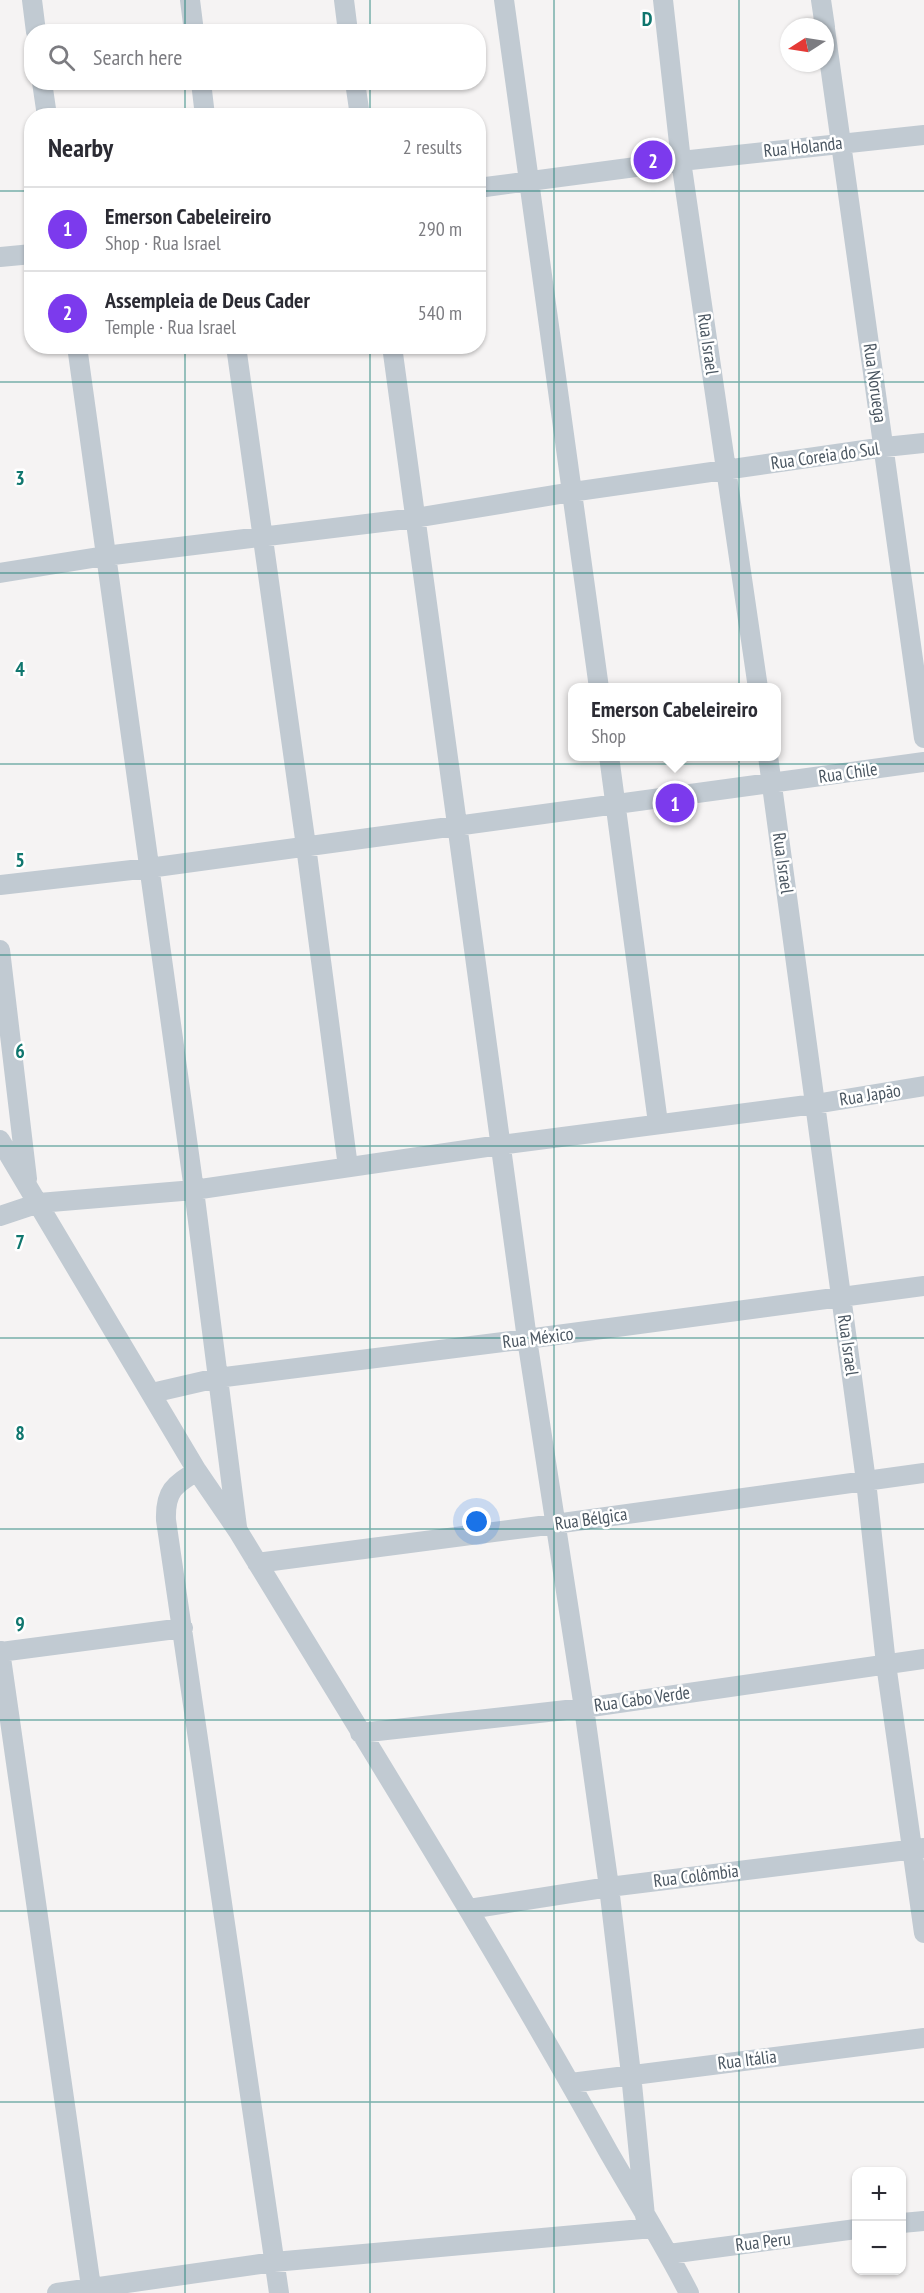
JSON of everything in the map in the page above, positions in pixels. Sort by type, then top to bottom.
[{"type":"street","points":[[32,0],[35,24]]},
{"type":"street","points":[[190,0],[193,24]]},
{"type":"street","points":[[344,0],[347,24]]},
{"type":"street","points":[[504,0],[598,683]]},
{"type":"street","name":"Rua Israel","points":[[663,0],[681,161],[757,683]]},
{"type":"street","name":"Rua Noruega","points":[[821,0],[824,18]]},
{"type":"street","name":"Rua Noruega","points":[[831,72],[924,738]]},
{"type":"street","points":[[43,90],[46,108]]},
{"type":"street","points":[[202,90],[204,108]]},
{"type":"street","points":[[356,90],[359,108]]},
{"type":"street","name":"Rua Holanda","points":[[486,187],[681,161],[924,135]]},
{"type":"street","points":[[0,257],[24,255]]},
{"type":"street","points":[[78,354],[194,1190],[238,1531]]},
{"type":"street","points":[[237,354],[348,1167]]},
{"type":"street","points":[[393,354],[527,1339],[609,1887],[649,2222]]},
{"type":"street","name":"Rua Coreia do Sul","points":[[0,573],[105,556],[415,518],[572,492],[885,447],[924,444]]},
{"type":"street","points":[[610,761],[658,1123]]},
{"type":"street","name":"Rua Israel","points":[[769,761],[866,1481],[886,1664],[918,1849],[924,1934]]},
{"type":"street","name":"Rua Chile","points":[[0,885],[149,868],[924,762]]},
{"type":"street","points":[[0,950],[28,1186]]},
{"type":"street","name":"Rua Japão","points":[[0,1216],[39,1203],[194,1190],[658,1123],[815,1104],[924,1086]]},
{"type":"street","points":[[0,1140],[197,1471],[238,1531],[469,1909],[669,2254],[688,2293]]},
{"type":"street","name":"Rua México","points":[[152,1393],[217,1378],[924,1286]]},
{"type":"street","points":[[197,1471],[171,1490],[166,1502],[166,1520],[279,2293]]},
{"type":"street","name":"Rua Bélgica","points":[[257,1563],[924,1473]]},
{"type":"street","points":[[91,2287],[0,1652],[183,1628]]},
{"type":"street","name":"Rua Cabo Verde","points":[[360,1733],[584,1708],[924,1659]]},
{"type":"street","name":"Rua Colômbia","points":[[469,1909],[609,1887],[918,1849]]},
{"type":"street","name":"Rua Itália","points":[[571,2083],[924,2038]]},
{"type":"street","points":[[906,2223],[924,2221]]},
{"type":"street","points":[[57,2293],[274,2262],[649,2222]]},
{"type":"street","name":"Rua Peru","points":[[669,2254],[852,2230]]},
{"type":"place","name":"Assempleia de Deus Cader","points":[[653,160]]},
{"type":"place","name":"Emerson Cabeleireiro","points":[[675,803]]}]
